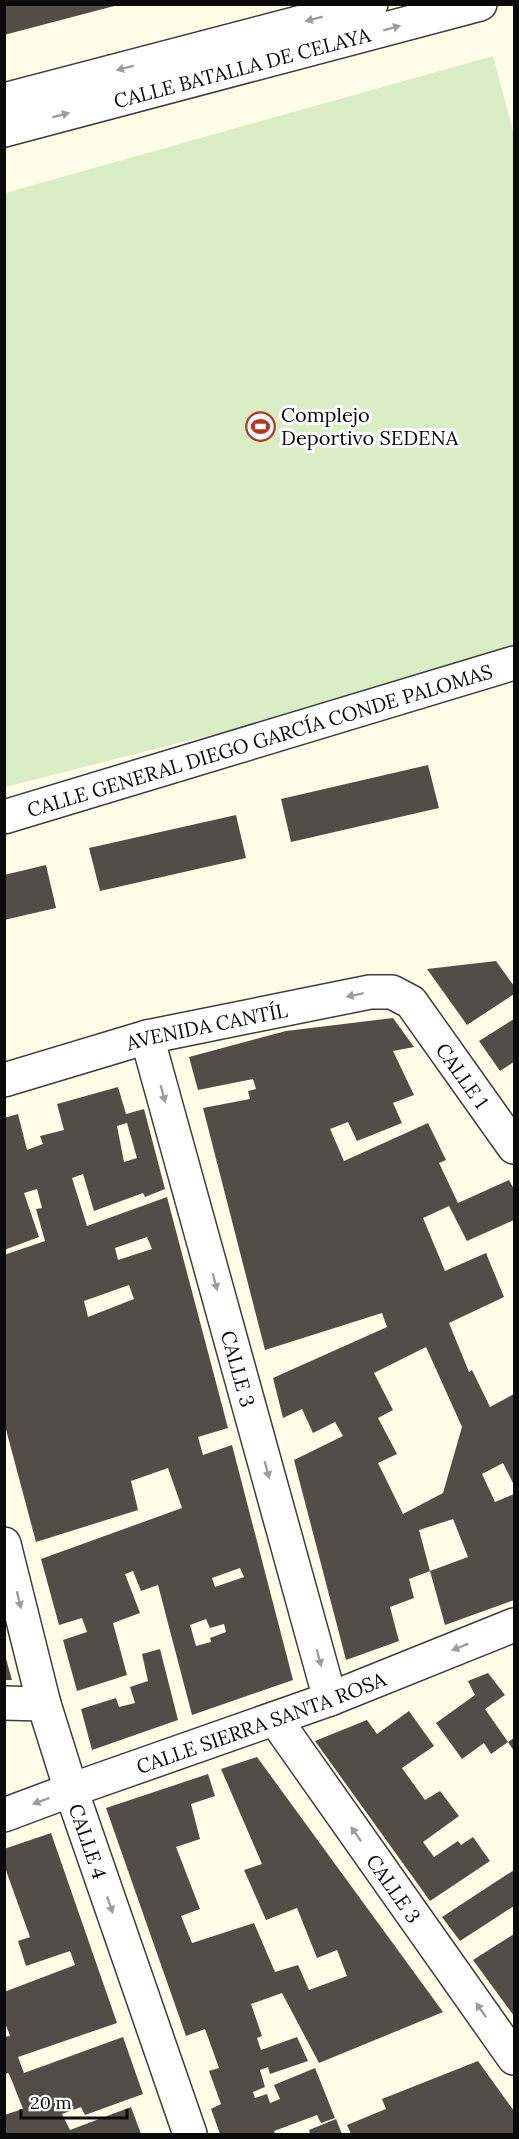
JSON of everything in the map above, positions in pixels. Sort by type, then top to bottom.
[{"type":"street","name":"CALLE BATALLA DE CELAYA","points":[[4,130],[480,4]]},
{"type":"street","name":"CALLE BATALLA DE CELAYA","points":[[4,100],[368,5]]},
{"type":"street","name":"CALLE GENERAL DIEGO GARCÍA CONDE PALOMAS","points":[[4,817],[514,663]]},
{"type":"street","name":"AVENIDA CANTÍL","points":[[4,1080],[147,1037],[370,992],[392,992],[411,1002]]},
{"type":"street","name":"CALLE 1","points":[[411,1002],[514,1147]]},
{"type":"street","name":"CALLE 3","points":[[147,1037],[330,1699]]},
{"type":"street","name":"CALLE 4","points":[[4,1544],[44,1704],[70,1790],[190,2134]]},
{"type":"street","name":"CALLE SIERRA SANTA ROSA","points":[[4,1815],[330,1699],[514,1624]]},
{"type":"street","points":[[4,1702],[44,1704]]},
{"type":"street","name":"CALLE 3","points":[[275,1719],[514,2058]]},
{"type":"green space","name":"Complejo Deportivo SEDENA","points":[[493,56],[514,134],[514,658],[5,787],[5,193]]},
{"type":"building","points":[[4,4],[118,4],[118,5],[4,35]]},
{"type":"building","points":[[428,765],[439,808],[291,842],[281,799]]},
{"type":"building","points":[[236,815],[246,858],[100,891],[89,848]]},
{"type":"building","points":[[46,865],[56,908],[4,920],[4,875]]},
{"type":"building","points":[[496,961],[514,986],[514,994],[467,1025],[427,969]]},
{"type":"building","points":[[393,1018],[414,1047],[393,1051],[414,1095],[393,1103],[402,1123],[357,1141],[348,1122],[330,1129],[344,1161],[428,1123],[446,1160],[439,1163],[458,1203],[509,1180],[514,1189],[514,1220],[467,1241],[449,1206],[423,1218],[445,1271],[486,1253],[504,1297],[449,1323],[469,1372],[472,1370],[490,1407],[514,1394],[514,1485],[503,1463],[482,1474],[495,1502],[514,1494],[514,1600],[445,1625],[430,1571],[409,1579],[414,1598],[390,1607],[399,1641],[346,1660],[294,1460],[343,1436],[335,1422],[313,1433],[302,1409],[283,1418],[273,1378],[387,1327],[382,1313],[265,1350],[203,1108],[250,1099],[248,1091],[256,1089],[253,1079],[198,1090],[189,1057],[286,1031]],"holes":[[[426,1347],[462,1427],[443,1493],[403,1514],[378,1463],[397,1454],[378,1418],[393,1410],[374,1373]],[[453,1519],[468,1557],[430,1571],[419,1530]]]},
{"type":"building","points":[[514,1019],[514,1062],[500,1071],[479,1041]]},
{"type":"building","points":[[118,1087],[126,1114],[144,1109],[165,1189],[145,1197],[143,1193],[94,1211],[83,1174],[72,1178],[87,1226],[167,1197],[228,1428],[198,1437],[203,1455],[232,1445],[293,1680],[192,1715],[158,1585],[141,1591],[133,1571],[125,1574],[140,1613],[113,1623],[127,1675],[77,1691],[63,1640],[87,1632],[82,1618],[59,1625],[41,1559],[182,1508],[168,1468],[131,1481],[138,1510],[36,1542],[4,1422],[4,1255],[45,1241],[36,1209],[42,1208],[37,1189],[24,1193],[39,1237],[4,1250],[4,1118],[18,1114],[27,1150],[43,1144],[40,1136],[64,1130],[57,1104]],"holes":[[[127,1123],[137,1158],[124,1162],[117,1126]],[[147,1237],[152,1249],[118,1260],[115,1248]],[[129,1285],[134,1299],[88,1317],[84,1301]],[[240,1568],[244,1577],[215,1587],[212,1578]],[[206,1619],[210,1628],[224,1624],[226,1632],[210,1638],[211,1642],[196,1646],[190,1625]]]},
{"type":"building","points":[[160,1649],[178,1720],[92,1750],[81,1709],[116,1698],[119,1707],[135,1703],[130,1687],[148,1681],[142,1654]]},
{"type":"building","points":[[5,1655],[12,1680],[4,1680]]},
{"type":"building","points":[[488,1673],[505,1695],[485,1709],[508,1742],[491,1754],[484,1743],[462,1759],[436,1723],[475,1695],[468,1681]]},
{"type":"building","points":[[409,1711],[434,1746],[402,1768],[425,1800],[440,1791],[459,1816],[423,1842],[434,1857],[458,1841],[461,1845],[473,1837],[490,1861],[430,1901],[315,1741],[367,1720],[377,1734]]},
{"type":"building","points":[[514,1738],[514,1751],[508,1742]]},
{"type":"building","points":[[257,1757],[443,2012],[319,2063],[282,1993],[251,2004],[262,2036],[257,2038],[261,2050],[297,2037],[308,2061],[270,2074],[268,2067],[260,2070],[265,2087],[253,2092],[255,2098],[267,2094],[270,2103],[280,2099],[274,2085],[315,2068],[335,2118],[321,2123],[317,2115],[274,2131],[275,2134],[220,2134],[211,2109],[221,2104],[209,2071],[219,2068],[205,2029],[186,2036],[106,1808],[208,1774],[215,1796],[191,1804],[200,1839],[176,1847],[200,1909],[181,1916],[192,1943],[254,1923],[275,1972],[298,1965],[309,1990],[347,1976],[337,1950],[317,1958],[297,1908],[266,1920],[244,1870],[262,1864],[221,1769]]},
{"type":"building","points":[[51,1833],[117,2023],[18,2057],[24,2073],[123,2037],[143,2094],[85,2115],[81,2107],[62,2114],[70,2130],[131,2107],[141,2134],[4,2134],[4,2115],[23,2109],[10,2076],[8,2073],[4,2074],[4,2037],[10,2036],[4,2020],[4,1992],[75,1965],[70,1951],[26,1966],[18,1941],[30,1937],[4,1865],[4,1849]]},
{"type":"building","points":[[514,1870],[514,1906],[460,1941],[442,1917]]},
{"type":"building","points":[[514,1934],[514,2016],[473,1960]]},
{"type":"building","points":[[478,2061],[514,2111],[514,2134],[351,2134],[347,2125],[386,2109],[382,2099]]},
{"type":"building","points":[[336,2119],[342,2134],[310,2134],[309,2130]]},
{"type":"place","name":"Complejo Deportivo SEDENA","points":[[260,426]]}]
